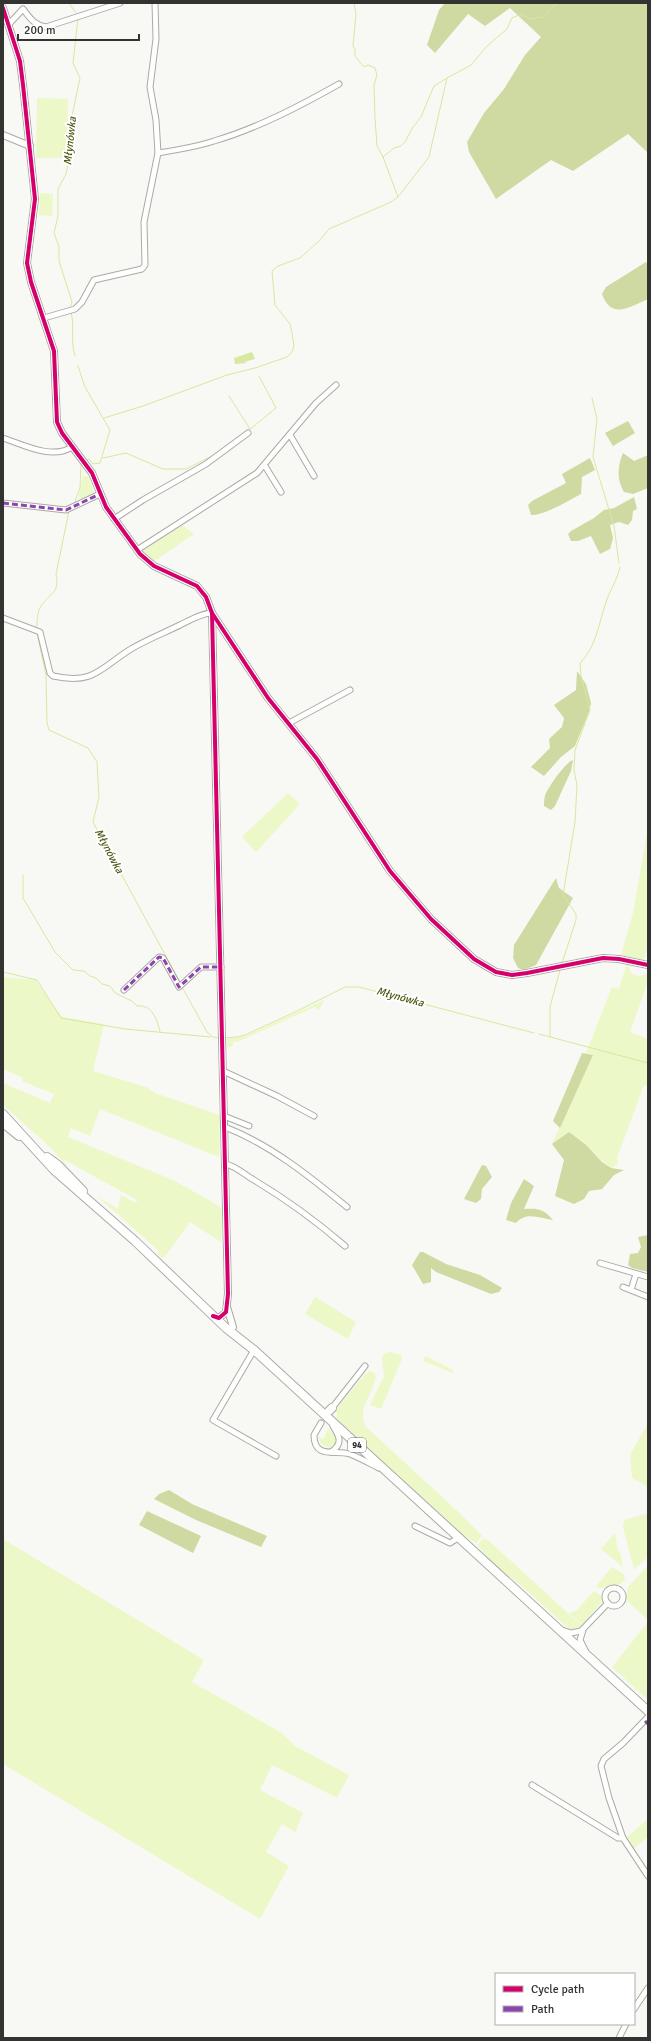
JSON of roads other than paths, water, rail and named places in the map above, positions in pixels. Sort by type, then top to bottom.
[{"type":"main road","name":"94","points":[[3,1114],[29,1143]]},
{"type":"main road","name":"94","points":[[3,1123],[58,1165],[77,1183],[94,1204],[192,1295],[328,1415],[458,1538],[648,1712]]},
{"type":"street","points":[[9,24],[24,6],[32,21],[39,26],[46,27],[120,3]]},
{"type":"street","points":[[44,318],[71,311],[82,302],[94,280],[142,269],[145,265],[144,222],[158,153],[156,120],[150,87],[156,39],[155,3]]},
{"type":"street","points":[[3,8],[20,61],[35,199],[27,264],[31,282],[52,341],[55,358],[56,418],[62,433],[89,468],[100,494],[114,518],[137,550],[150,564],[197,586],[206,597],[212,613],[263,691],[317,759],[390,871],[431,919],[474,959],[496,972],[512,975],[594,959],[619,959],[648,965]]},
{"type":"street","points":[[158,153],[200,145],[232,135],[273,118],[339,84]]},
{"type":"street","points":[[3,135],[30,146]]},
{"type":"street","points":[[137,550],[244,482],[265,466],[316,403],[336,385]]},
{"type":"street","points":[[114,518],[206,464],[248,433]]},
{"type":"street","points":[[290,435],[314,476]]},
{"type":"street","points":[[3,438],[48,452],[56,453],[72,447]]},
{"type":"street","points":[[265,466],[281,492]]},
{"type":"street","points":[[3,503],[66,510],[100,494]]},
{"type":"street","points":[[3,618],[34,628],[40,632],[52,675],[55,677],[85,677],[105,670],[139,645],[188,621],[212,613]]},
{"type":"street","points":[[212,613],[225,1127],[224,1164],[227,1307],[229,1327]]},
{"type":"street","points":[[289,723],[350,690]]},
{"type":"street","points":[[124,990],[159,957],[163,958],[181,985],[201,967],[221,967]]},
{"type":"street","points":[[223,1071],[277,1096],[314,1116]]},
{"type":"street","points":[[224,1116],[249,1126]]},
{"type":"street","points":[[225,1127],[264,1145],[308,1175],[348,1207]]},
{"type":"street","points":[[224,1164],[232,1166],[263,1185],[319,1224],[345,1246]]},
{"type":"street","points":[[600,1263],[648,1277]]},
{"type":"street","points":[[631,1290],[636,1274]]},
{"type":"street","points":[[623,1287],[648,1297]]},
{"type":"street","points":[[217,1316],[227,1307]]},
{"type":"street","points":[[254,1350],[213,1420],[276,1456]]},
{"type":"street","points":[[365,1366],[314,1433],[315,1444],[323,1452],[350,1454],[385,1470]]},
{"type":"street","points":[[328,1415],[340,1438],[338,1446],[331,1452]]},
{"type":"street","points":[[415,1526],[450,1543],[458,1538]]},
{"type":"street","points":[[557,1628],[571,1633],[576,1633],[583,1630],[608,1603]]},
{"type":"street","points":[[583,1630],[580,1640],[588,1657]]},
{"type":"street","points":[[647,1721],[604,1759],[601,1766],[609,1798],[623,1838],[648,1876]]},
{"type":"street","points":[[532,1785],[618,1838],[623,1838]]},
{"type":"street","points":[[635,2008],[648,1988]]},
{"type":"street","points":[[618,2038],[625,2025]]},
{"type":"waterway","name":"Młynówka","points":[[69,3],[76,13]]},
{"type":"waterway","points":[[354,3],[356,14],[353,46],[355,49],[355,56],[364,67],[368,65],[375,68],[377,75],[374,85],[377,146],[383,157]]},
{"type":"waterway","points":[[104,418],[143,406],[227,375],[255,368],[287,357],[292,352],[294,346],[292,333],[290,324],[275,305],[272,271],[278,266],[300,258],[319,241],[329,229],[391,202],[398,197],[429,157],[447,78],[471,65],[487,46],[507,29],[512,18],[521,14],[530,19],[544,17],[554,5],[561,3]]},
{"type":"waterway","name":"Młynówka","points":[[70,308],[72,302],[59,261],[59,247],[54,233],[58,216],[58,189],[66,174],[70,153],[72,116],[80,78],[73,63],[78,18]]},
{"type":"waterway","points":[[398,197],[383,157],[394,148],[401,146],[405,142],[413,127],[421,117],[434,86],[447,78]]},
{"type":"waterway","name":"Młynówka","points":[[71,312],[75,356]]},
{"type":"waterway","name":"Młynówka","points":[[78,366],[85,387],[110,430],[100,463],[93,464],[89,459],[86,460]]},
{"type":"waterway","points":[[249,430],[276,408],[259,376]]},
{"type":"waterway","points":[[229,396],[250,429]]},
{"type":"waterway","points":[[592,398],[597,419],[593,457],[614,526],[619,563]]},
{"type":"waterway","points":[[103,458],[126,453],[163,469],[186,469],[214,455]]},
{"type":"waterway","name":"Młynówka","points":[[74,504],[80,488],[81,464]]},
{"type":"waterway","name":"Młynówka","points":[[37,628],[40,608],[57,585],[56,574],[69,511]]},
{"type":"waterway","points":[[562,963],[576,920],[576,914],[563,895],[575,822],[577,785],[574,770],[575,750],[590,710],[581,676],[580,663],[595,639],[606,601],[620,567]]},
{"type":"waterway","name":"Młynówka","points":[[37,633],[46,675],[47,723],[49,730],[88,748],[97,762],[99,797],[93,822],[180,982]]},
{"type":"waterway","points":[[23,875],[23,898],[55,952],[73,970],[84,971],[90,976],[96,978],[102,984],[110,986],[115,993],[132,1001],[137,1006],[146,1007],[150,1010],[153,1013],[160,1032]]},
{"type":"waterway","points":[[550,1037],[550,1007],[560,970]]},
{"type":"waterway","name":"Młynówka","points":[[3,972],[37,980],[61,1018],[125,1029],[211,1037]]},
{"type":"waterway","name":"Młynówka","points":[[182,987],[207,1032],[213,1037],[219,1038]]},
{"type":"waterway","name":"Młynówka","points":[[225,1038],[245,1035],[345,987],[359,987],[534,1033]]},
{"type":"waterway","name":"Młynówka","points":[[539,1034],[648,1063]]}]
